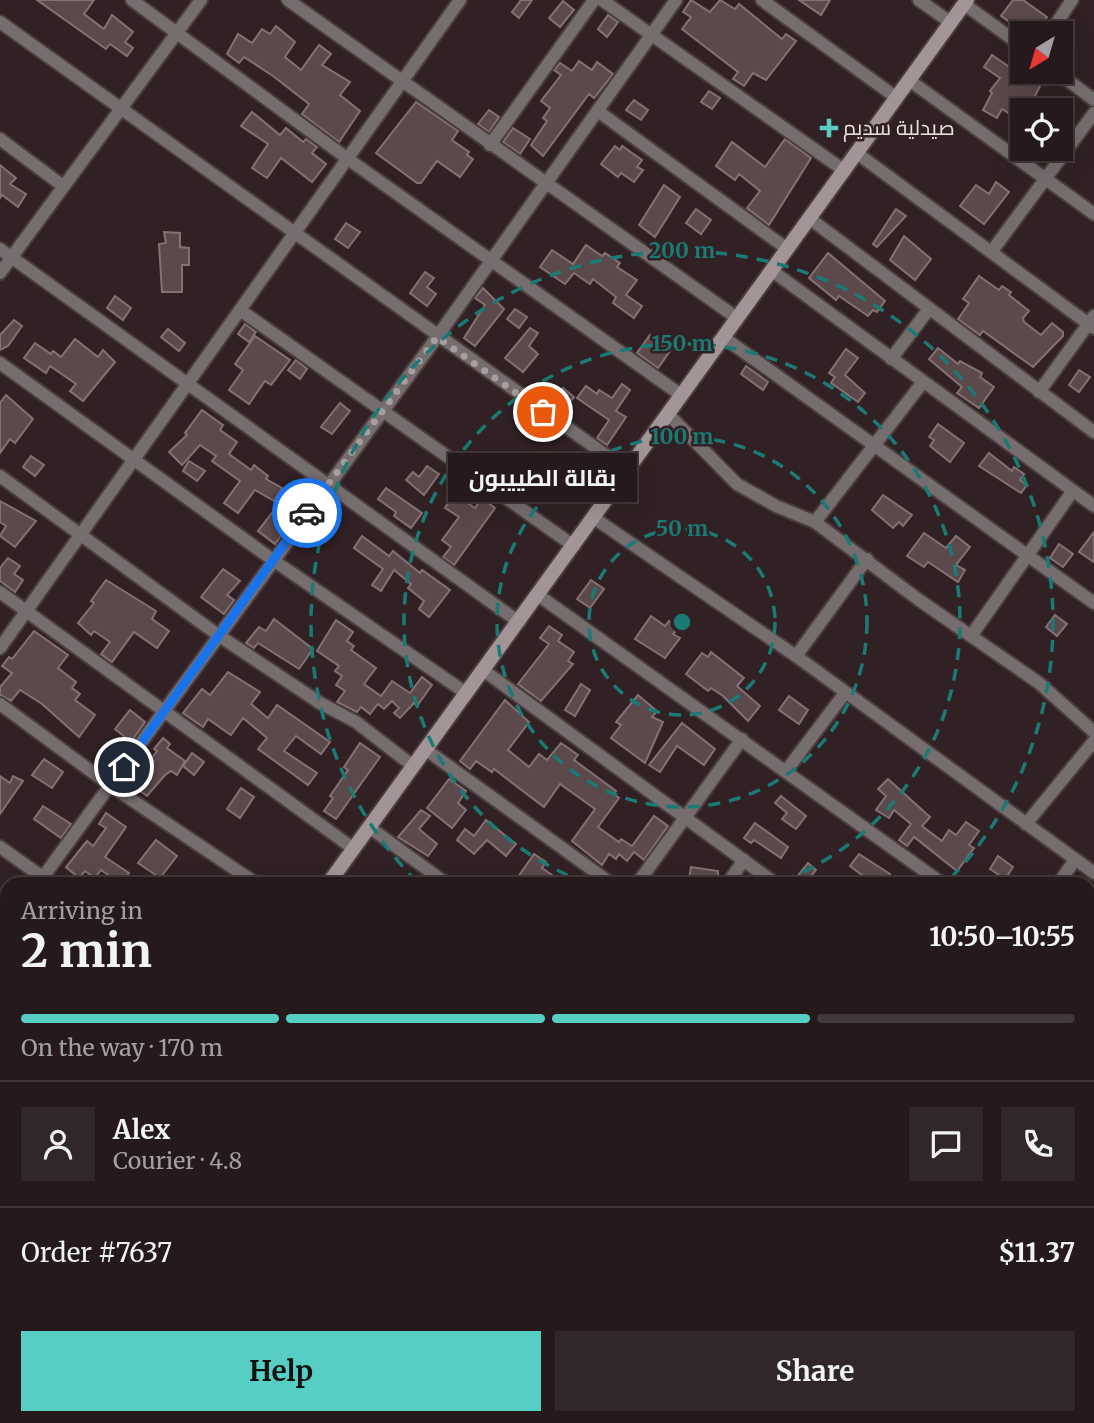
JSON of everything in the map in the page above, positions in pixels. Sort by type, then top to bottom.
[{"type":"main road","points":[[333,877],[786,248],[858,154],[965,2]]},
{"type":"street","points":[[132,0],[491,262],[681,395]]},
{"type":"street","points":[[0,273],[201,0]]},
{"type":"street","points":[[288,0],[737,318]]},
{"type":"street","points":[[0,648],[460,0]]},
{"type":"street","points":[[490,145],[594,0]]},
{"type":"street","points":[[602,0],[845,171]]},
{"type":"street","points":[[47,877],[218,635],[599,112],[676,0]]},
{"type":"street","points":[[762,0],[897,98]]},
{"type":"street","points":[[919,0],[950,22]]},
{"type":"street","points":[[1057,21],[1072,0]]},
{"type":"street","points":[[965,2],[1010,37]]},
{"type":"street","points":[[0,22],[628,471]]},
{"type":"street","points":[[909,80],[1094,214]]},
{"type":"street","points":[[1073,84],[1094,100]]},
{"type":"street","points":[[599,112],[786,248]]},
{"type":"street","points":[[992,251],[1094,113]]},
{"type":"street","points":[[0,139],[63,186]]},
{"type":"street","points":[[858,154],[1092,323],[1039,392]]},
{"type":"street","points":[[809,218],[1094,432]]},
{"type":"street","points":[[0,248],[519,622]]},
{"type":"street","points":[[771,270],[1094,506]]},
{"type":"street","points":[[891,359],[929,309]]},
{"type":"street","points":[[240,310],[574,546]]},
{"type":"street","points":[[723,337],[1094,603]]},
{"type":"street","points":[[0,363],[273,560],[466,693]]},
{"type":"street","points":[[815,522],[923,382]]},
{"type":"street","points":[[668,414],[737,484],[776,506],[815,522],[919,600],[1039,683],[1094,733]]},
{"type":"street","points":[[0,476],[80,537],[218,635],[320,703],[356,722],[413,766]]},
{"type":"street","points":[[971,636],[1072,492]]},
{"type":"street","points":[[594,518],[796,656],[1094,873]]},
{"type":"street","points":[[796,656],[867,559]]},
{"type":"street","points":[[0,592],[354,849]]},
{"type":"street","points":[[538,595],[933,877]]},
{"type":"street","points":[[483,670],[767,877]]},
{"type":"street","points":[[786,771],[845,693]]},
{"type":"street","points":[[0,705],[111,786],[247,877]]},
{"type":"street","points":[[642,877],[742,739]]},
{"type":"street","points":[[1026,824],[1094,741]]},
{"type":"street","points":[[425,749],[602,877]]},
{"type":"street","points":[[369,827],[437,877]]},
{"type":"street","points":[[0,847],[38,877]]},
{"type":"street","points":[[732,877],[744,860]]},
{"type":"street","points":[[1063,877],[1075,860]]},
{"type":"building","points":[[37,0],[94,0],[84,14],[104,29],[112,15],[133,32],[125,42],[133,48],[127,56],[110,44],[106,49]]},
{"type":"building","points":[[521,0],[532,0],[519,18],[512,12]]},
{"type":"building","points":[[691,0],[710,12],[720,0],[735,9],[739,4],[782,39],[786,34],[796,41],[766,80],[753,73],[744,86],[733,79],[738,72],[682,29],[691,17],[683,12]]},
{"type":"building","points":[[799,0],[830,0],[821,15]]},
{"type":"building","points":[[1013,0],[1023,0],[1047,17],[1044,21],[1010,22],[1001,16]]},
{"type":"building","points":[[563,1],[574,10],[560,27],[549,18]]},
{"type":"building","points":[[608,15],[618,22],[607,37],[598,29]]},
{"type":"building","points":[[276,26],[295,42],[285,57],[301,70],[319,45],[331,54],[322,65],[350,82],[340,95],[360,111],[339,142],[302,114],[309,104],[244,57],[239,63],[227,54],[238,34],[252,43],[262,29],[270,34]]},
{"type":"building","points":[[992,55],[1010,67],[1010,84],[1041,84],[1034,98],[1010,98],[1010,114],[1002,109],[997,118],[983,110],[992,93],[990,91],[1000,78],[984,67]]},
{"type":"building","points":[[579,61],[592,70],[597,62],[613,74],[594,98],[589,94],[543,156],[531,145],[547,121],[543,118],[550,108],[541,101],[561,75],[554,70],[560,63],[572,71]]},
{"type":"building","points":[[709,91],[720,98],[712,109],[701,102]]},
{"type":"building","points":[[634,100],[648,110],[641,120],[626,110]]},
{"type":"building","points":[[416,102],[458,131],[452,140],[469,152],[467,155],[473,159],[460,177],[437,161],[421,183],[417,183],[376,153]]},
{"type":"building","points":[[489,110],[499,117],[489,132],[478,124]]},
{"type":"building","points":[[252,112],[280,135],[286,128],[303,142],[306,139],[317,147],[312,153],[326,164],[312,182],[281,158],[267,178],[252,168],[268,144],[241,126]]},
{"type":"building","points":[[513,128],[530,139],[520,154],[503,142]]},
{"type":"building","points":[[785,139],[811,158],[769,225],[747,208],[760,191],[739,174],[735,180],[716,166],[732,142],[765,167]]},
{"type":"building","points":[[615,146],[620,150],[622,146],[642,160],[637,167],[643,170],[634,182],[621,173],[618,177],[601,164]]},
{"type":"building","points":[[0,165],[16,178],[10,184],[26,194],[18,207],[2,195],[0,198]]},
{"type":"building","points":[[996,182],[1009,192],[984,224],[960,206],[976,185],[989,194]]},
{"type":"building","points":[[664,185],[680,197],[655,237],[639,225]]},
{"type":"building","points":[[696,209],[711,220],[701,234],[686,223]]},
{"type":"building","points":[[896,209],[906,216],[877,247],[873,244]]},
{"type":"building","points":[[346,223],[360,232],[348,248],[335,239]]},
{"type":"building","points":[[164,232],[180,233],[180,247],[189,248],[189,265],[182,265],[182,292],[162,292],[159,244],[166,243]]},
{"type":"building","points":[[904,236],[931,259],[915,280],[890,260]]},
{"type":"building","points":[[586,245],[602,256],[605,253],[620,263],[617,267],[637,280],[626,295],[642,306],[634,318],[613,303],[616,297],[593,279],[590,284],[574,273],[565,284],[540,267],[552,250],[573,264]]},
{"type":"building","points":[[828,253],[885,301],[877,312],[873,310],[868,316],[839,296],[836,300],[809,278]]},
{"type":"building","points":[[425,272],[434,278],[427,287],[436,294],[427,306],[410,293]]},
{"type":"building","points":[[979,276],[999,290],[1002,286],[1011,292],[1009,295],[1029,311],[1023,318],[1024,322],[1041,335],[1052,323],[1063,332],[1063,336],[1033,367],[983,331],[980,335],[958,319],[969,303],[963,299]]},
{"type":"building","points":[[483,288],[504,309],[475,346],[464,338],[485,305],[475,298]]},
{"type":"building","points":[[115,296],[131,308],[123,320],[107,308]]},
{"type":"building","points":[[515,309],[527,317],[519,328],[507,319]]},
{"type":"building","points":[[14,320],[22,326],[8,346],[0,350],[0,335]]},
{"type":"building","points":[[245,324],[256,332],[249,342],[238,334]]},
{"type":"building","points":[[530,328],[538,333],[529,346],[538,354],[523,372],[505,358]]},
{"type":"building","points":[[168,329],[185,343],[179,351],[161,337]]},
{"type":"building","points":[[650,335],[662,344],[667,338],[675,344],[658,368],[637,353]]},
{"type":"building","points":[[255,336],[290,360],[271,385],[265,381],[249,404],[229,390],[243,370],[235,364]]},
{"type":"building","points":[[75,339],[98,357],[103,350],[115,362],[83,401],[70,391],[76,384],[50,366],[46,373],[24,358],[35,343],[61,357]]},
{"type":"building","points":[[938,348],[958,364],[960,361],[982,373],[980,377],[994,387],[979,408],[957,393],[962,387],[929,359]]},
{"type":"building","points":[[846,349],[858,358],[845,375],[865,393],[858,402],[831,383],[835,377],[829,373]]},
{"type":"building","points":[[296,360],[307,369],[300,379],[288,370]]},
{"type":"building","points":[[746,366],[768,382],[763,390],[741,374]]},
{"type":"building","points":[[1079,370],[1090,377],[1079,392],[1069,385]]},
{"type":"building","points":[[622,384],[630,390],[616,411],[626,417],[607,445],[597,438],[609,420],[577,398],[586,386],[597,394],[599,390],[612,398]]},
{"type":"building","points":[[563,388],[574,397],[565,407],[555,398]]},
{"type":"building","points":[[6,395],[33,419],[15,443],[10,439],[0,453],[0,403]]},
{"type":"building","points":[[340,403],[350,411],[332,434],[321,427]]},
{"type":"building","points":[[202,410],[223,425],[220,430],[237,442],[229,454],[251,470],[254,465],[268,476],[266,479],[282,488],[274,501],[255,490],[238,513],[224,503],[240,481],[212,461],[216,456],[200,445],[182,465],[169,452],[187,435],[185,433]]},
{"type":"building","points":[[938,424],[964,443],[950,462],[930,446],[934,440],[929,437]]},
{"type":"building","points":[[989,453],[1012,471],[1014,467],[1024,474],[1020,480],[1027,485],[1021,493],[979,466]]},
{"type":"building","points":[[31,456],[44,465],[35,476],[23,467]]},
{"type":"building","points":[[189,461],[205,471],[197,481],[183,471]]},
{"type":"building","points":[[427,466],[439,474],[424,495],[406,480],[413,472],[419,477]]},
{"type":"building","points":[[386,488],[422,513],[411,528],[394,516],[396,512],[378,499]]},
{"type":"building","points":[[454,494],[475,508],[482,498],[495,508],[454,565],[443,557],[451,547],[442,540],[459,517],[445,508]]},
{"type":"building","points":[[883,495],[912,515],[903,526],[899,522],[893,528],[872,510]]},
{"type":"building","points":[[0,501],[36,521],[15,547],[0,536],[6,526],[0,522]]},
{"type":"building","points":[[274,510],[291,522],[275,544],[258,531]]},
{"type":"building","points":[[1094,532],[1094,562],[1079,552]]},
{"type":"building","points":[[924,533],[946,548],[956,536],[970,547],[956,565],[965,570],[958,582],[928,562],[924,567],[907,556]]},
{"type":"building","points":[[362,536],[389,556],[393,551],[420,573],[422,570],[450,590],[429,617],[419,609],[424,601],[408,588],[411,584],[394,570],[381,591],[372,585],[383,569],[354,548]]},
{"type":"building","points":[[1059,544],[1073,554],[1063,567],[1050,558]]},
{"type":"building","points":[[8,558],[20,566],[14,574],[23,580],[15,592],[0,581],[0,568]]},
{"type":"building","points":[[223,569],[240,581],[227,595],[234,600],[224,614],[201,597]]},
{"type":"building","points":[[106,580],[156,611],[152,619],[169,631],[157,648],[134,632],[112,662],[101,654],[110,642],[94,631],[91,635],[78,623],[94,603],[91,601]]},
{"type":"building","points":[[591,580],[604,589],[590,608],[577,599]]},
{"type":"building","points":[[1055,615],[1067,624],[1057,636],[1046,627]]},
{"type":"building","points":[[651,616],[665,626],[669,621],[678,628],[673,634],[680,638],[665,658],[635,639]]},
{"type":"building","points":[[274,619],[313,649],[299,669],[258,643],[254,648],[246,643],[259,627],[266,631]]},
{"type":"building","points":[[336,620],[353,632],[347,641],[354,646],[351,650],[376,668],[364,684],[381,696],[392,681],[410,693],[422,677],[432,685],[417,706],[414,703],[400,718],[394,713],[399,708],[392,701],[384,709],[378,704],[370,714],[361,707],[357,712],[337,702],[345,691],[336,685],[342,676],[335,671],[339,666],[317,651]]},
{"type":"building","points":[[549,626],[562,635],[558,641],[574,652],[568,661],[573,664],[541,701],[518,684],[549,644],[540,638]]},
{"type":"building","points":[[34,631],[68,655],[58,668],[76,682],[72,688],[80,694],[75,700],[95,715],[79,737],[42,704],[20,690],[11,701],[0,695],[0,687],[12,673],[2,666],[9,657],[12,659]]},
{"type":"building","points":[[711,652],[744,678],[737,686],[760,706],[748,721],[723,696],[711,688],[708,691],[686,674],[702,653],[708,657]]},
{"type":"building","points":[[228,672],[260,692],[251,704],[268,718],[277,705],[330,742],[321,754],[296,736],[284,751],[317,773],[308,785],[258,749],[267,738],[243,718],[231,735],[208,719],[203,727],[183,713],[202,689],[210,695]]},
{"type":"building","points":[[581,684],[590,690],[575,716],[565,710]]},
{"type":"building","points":[[638,695],[657,711],[652,717],[663,722],[645,763],[611,738],[621,725],[616,722]]},
{"type":"building","points":[[789,696],[808,710],[799,724],[779,710]]},
{"type":"building","points":[[505,700],[529,722],[508,750],[529,767],[539,754],[547,760],[561,743],[578,755],[574,760],[616,791],[614,794],[619,798],[598,827],[619,842],[621,839],[632,846],[654,816],[668,826],[644,860],[634,852],[627,861],[619,854],[616,859],[609,854],[602,865],[572,841],[595,809],[560,784],[544,807],[494,769],[492,772],[476,761],[470,769],[460,761]]},
{"type":"building","points":[[130,710],[145,722],[131,742],[115,729]]},
{"type":"building","points":[[682,723],[715,749],[704,765],[677,746],[660,772],[649,765]]},
{"type":"building","points":[[163,738],[170,744],[167,748],[185,761],[177,775],[171,771],[165,775],[147,796],[137,789],[154,761],[151,759],[157,751],[154,749]]},
{"type":"building","points":[[360,743],[380,757],[336,819],[324,811],[333,798],[330,796],[348,770],[344,767]]},
{"type":"building","points":[[192,753],[204,762],[194,775],[183,766]]},
{"type":"building","points":[[44,759],[63,772],[52,788],[32,775]]},
{"type":"building","points":[[0,776],[10,783],[13,776],[23,781],[0,814]]},
{"type":"building","points":[[449,779],[466,791],[458,803],[466,810],[452,828],[427,808]]},
{"type":"building","points":[[888,779],[930,817],[922,826],[942,841],[949,830],[956,835],[966,822],[979,831],[969,845],[974,848],[957,871],[914,837],[907,846],[899,840],[911,824],[894,810],[889,818],[876,810],[886,796],[878,789]]},
{"type":"building","points":[[241,788],[254,797],[240,818],[227,809]]},
{"type":"building","points":[[781,796],[806,816],[796,829],[782,819],[787,813],[775,803]]},
{"type":"building","points":[[43,806],[71,824],[61,838],[34,819]]},
{"type":"building","points":[[421,810],[430,816],[419,829],[437,844],[428,856],[398,837]]},
{"type":"building","points":[[106,813],[126,827],[105,857],[129,873],[126,877],[111,877],[101,870],[96,877],[85,871],[78,877],[66,867],[87,841],[93,846],[106,828],[99,824]]},
{"type":"building","points":[[486,820],[516,844],[506,856],[487,840],[474,854],[457,840],[465,829],[474,836]]},
{"type":"building","points":[[755,823],[788,847],[781,858],[754,840],[751,843],[744,838]]},
{"type":"building","points":[[156,840],[177,856],[161,877],[138,863]]},
{"type":"building","points":[[534,854],[546,862],[542,868],[555,877],[518,877]]},
{"type":"building","points":[[859,854],[890,874],[888,877],[865,877],[850,866]]},
{"type":"building","points":[[998,856],[1013,867],[1006,877],[990,869]]},
{"type":"building","points":[[808,863],[816,870],[812,877],[797,877]]},
{"type":"building","points":[[691,867],[718,871],[718,877],[689,877]]},
{"type":"way so far","points":[[307,513],[437,337],[543,412]]},
{"type":"place","name":"صيدلية سديم","points":[[829,128]]},
{"type":"place","name":"بقالة الطييبون","points":[[543,412]]},
{"type":"route","points":[[124,767],[307,513]]}]
